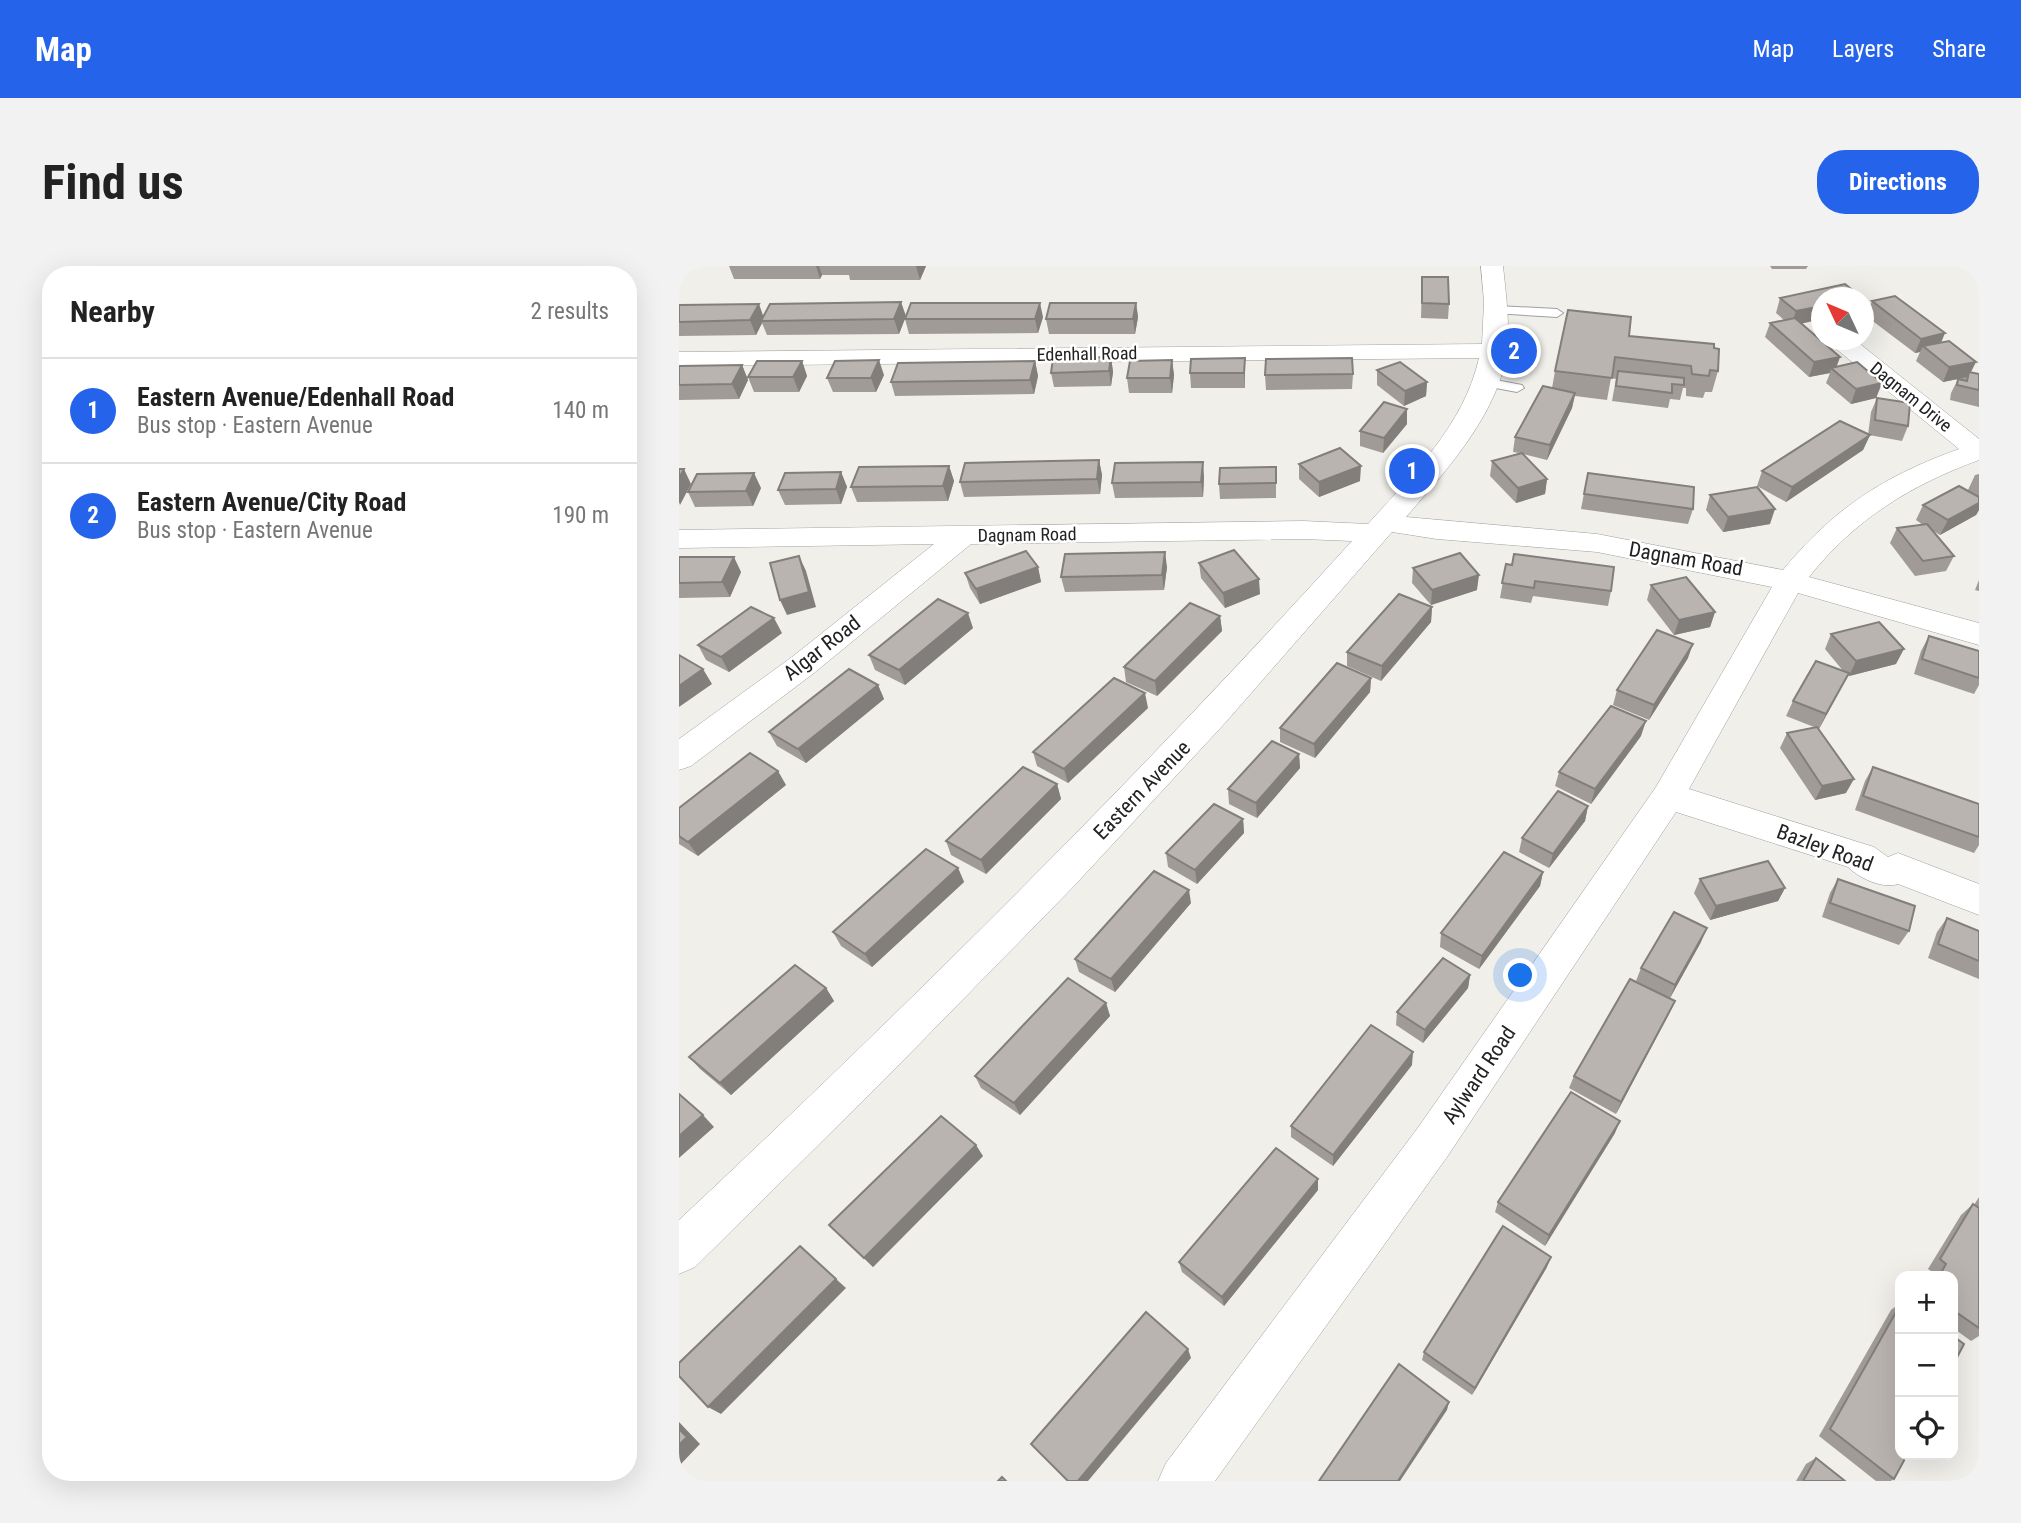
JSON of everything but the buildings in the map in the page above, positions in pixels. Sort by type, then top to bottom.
[{"type":"street","name":"Eastern Avenue","points":[[679,1251],[880,1057],[1031,905],[1210,718],[1450,447],[1475,406],[1495,351],[1497,310],[1492,266]]},
{"type":"street","name":"Dagnam Drive","points":[[1853,350],[1978,451]]},
{"type":"street","name":"Edenhall Road","points":[[679,359],[1495,351]]},
{"type":"street","name":"Aylward Road","points":[[1184,1481],[1432,1143],[1668,796],[1790,581],[1823,541],[1868,502],[1913,477],[1978,451]]},
{"type":"street","name":"Dagnam Road","points":[[679,539],[963,537],[1380,527],[1593,543],[1719,564],[1979,634]]},
{"type":"street","name":"Algar Road","points":[[679,757],[803,665],[963,537]]},
{"type":"street","name":"Bazley Road","points":[[1668,796],[1861,857],[1868,864],[1889,872],[1898,868],[1979,900]]},
{"type":"lane","points":[[1497,310],[1557,313]]},
{"type":"lane","points":[[1485,382],[1517,388]]},
{"type":"place","name":"Eastern Avenue/City Road","points":[[1514,351]]},
{"type":"place","name":"Eastern Avenue/Edenhall Road","points":[[1412,471]]}]
